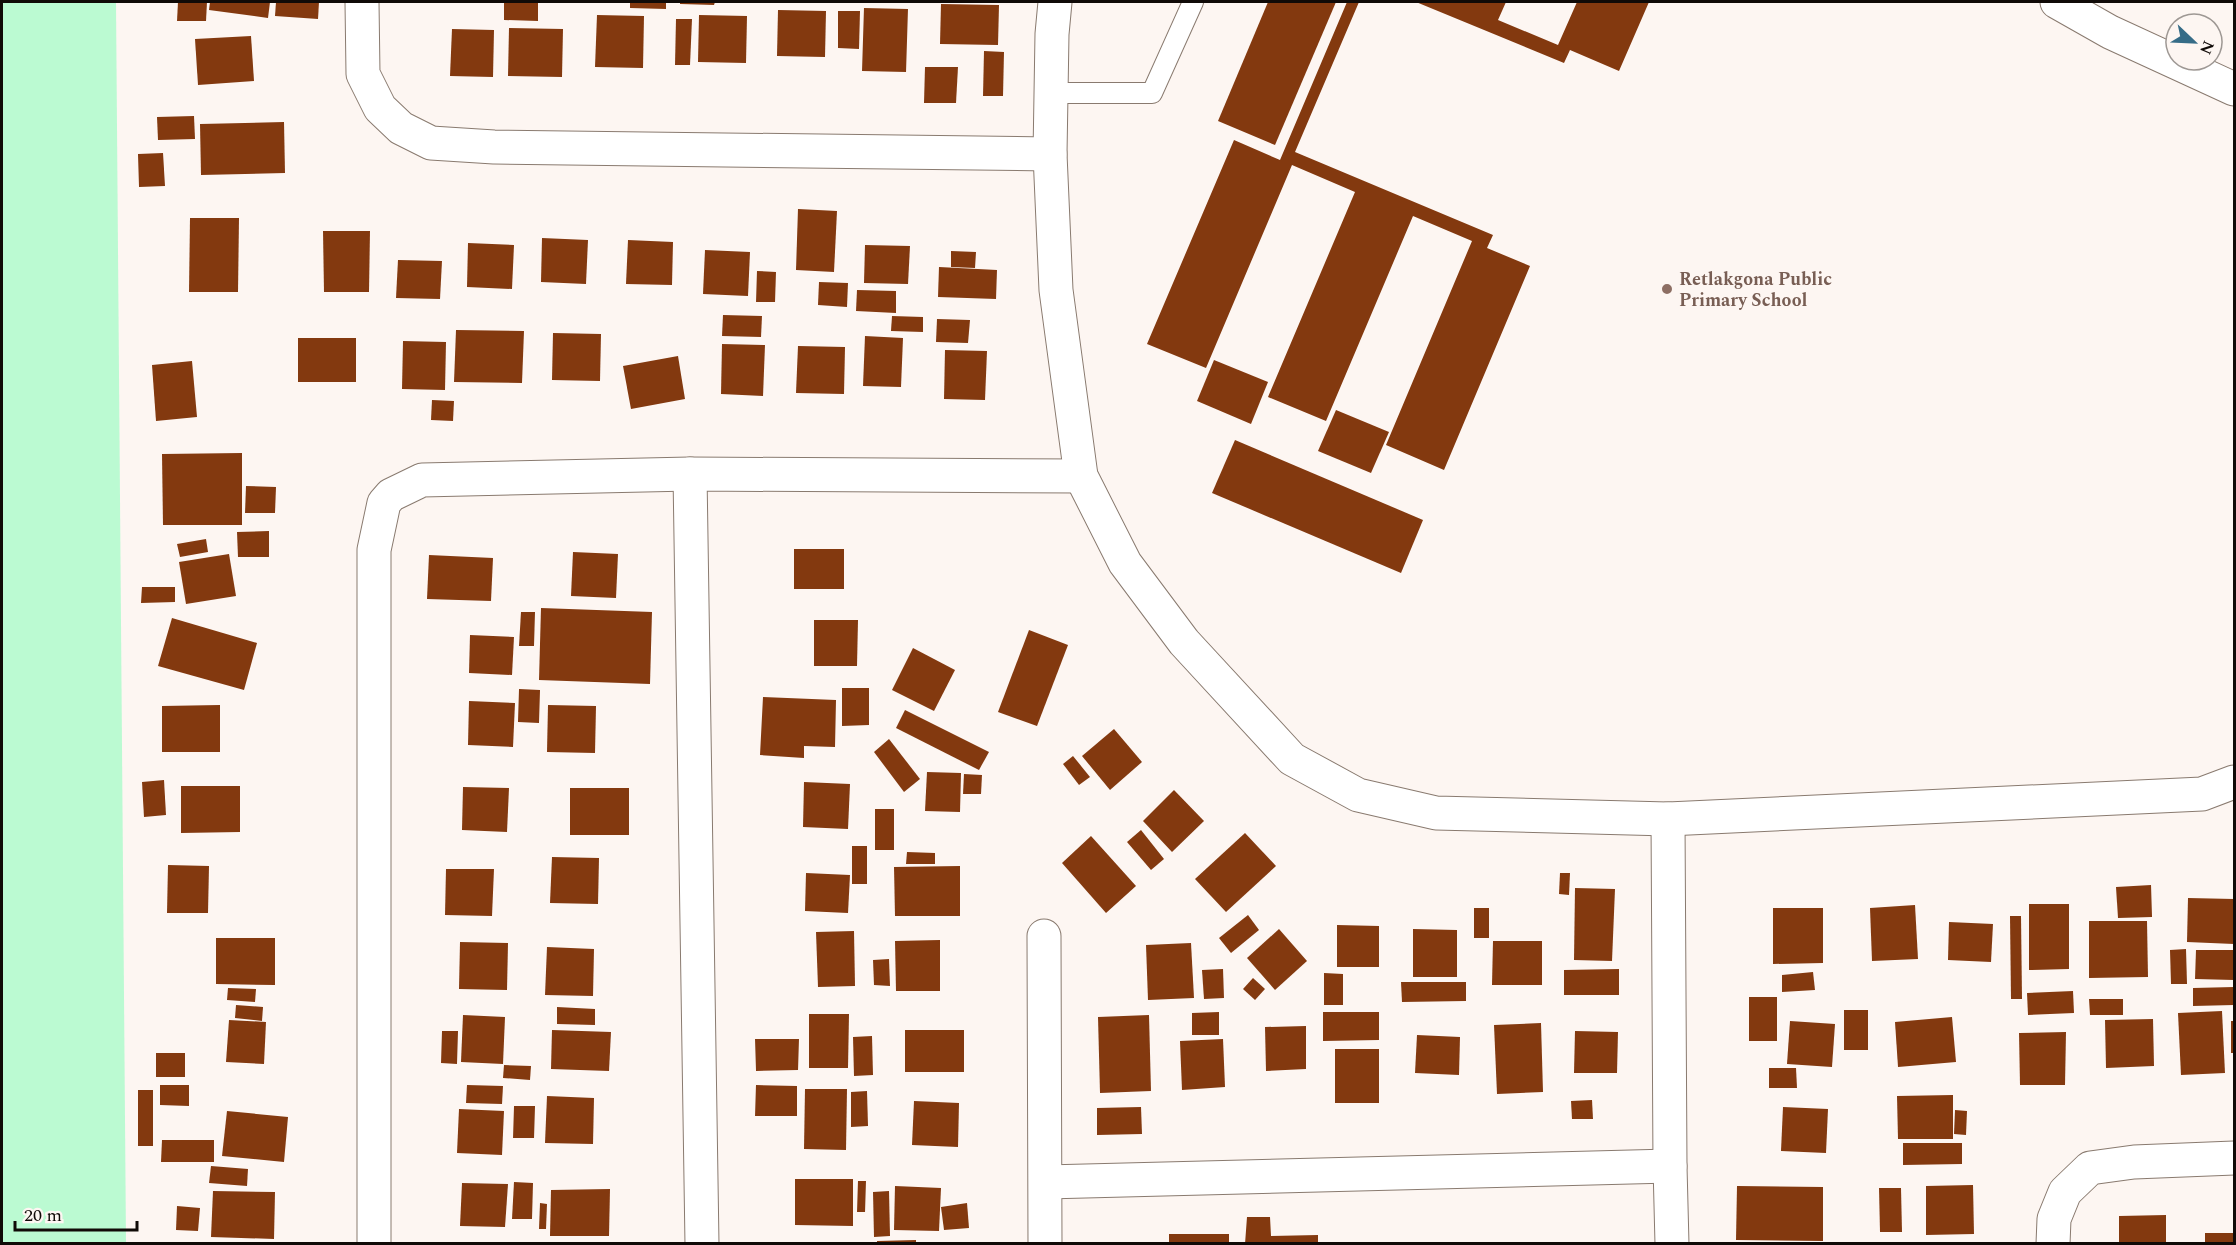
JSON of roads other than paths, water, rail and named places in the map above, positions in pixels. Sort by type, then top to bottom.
[{"type":"street","points":[[362,2],[363,74],[380,108],[390,119],[411,135],[431,143],[494,147],[1050,154]]},
{"type":"street","points":[[1055,2],[1052,34],[1050,154],[1056,290],[1081,476],[1125,562],[1184,642],[1292,759],[1358,795],[1436,813],[1668,819],[2202,794],[2235,782]]},
{"type":"street","points":[[2057,2],[2110,32],[2235,89]]},
{"type":"street","points":[[374,1244],[374,550],[384,503],[391,495],[422,480],[690,474],[1081,476]]},
{"type":"street","points":[[690,474],[702,1244]]},
{"type":"street","points":[[1668,819],[1672,1244]]},
{"type":"street","points":[[1044,936],[1045,1244]]},
{"type":"street","points":[[2052,1244],[2054,1219],[2065,1192],[2080,1175],[2090,1168],[2134,1162],[2235,1158]]},
{"type":"street","points":[[1046,1182],[1670,1166]]},
{"type":"lane","points":[[1051,93],[1152,93],[1193,2]]},
{"type":"place","name":"Retlakgona Public Primary School","points":[[1667,289]]}]
